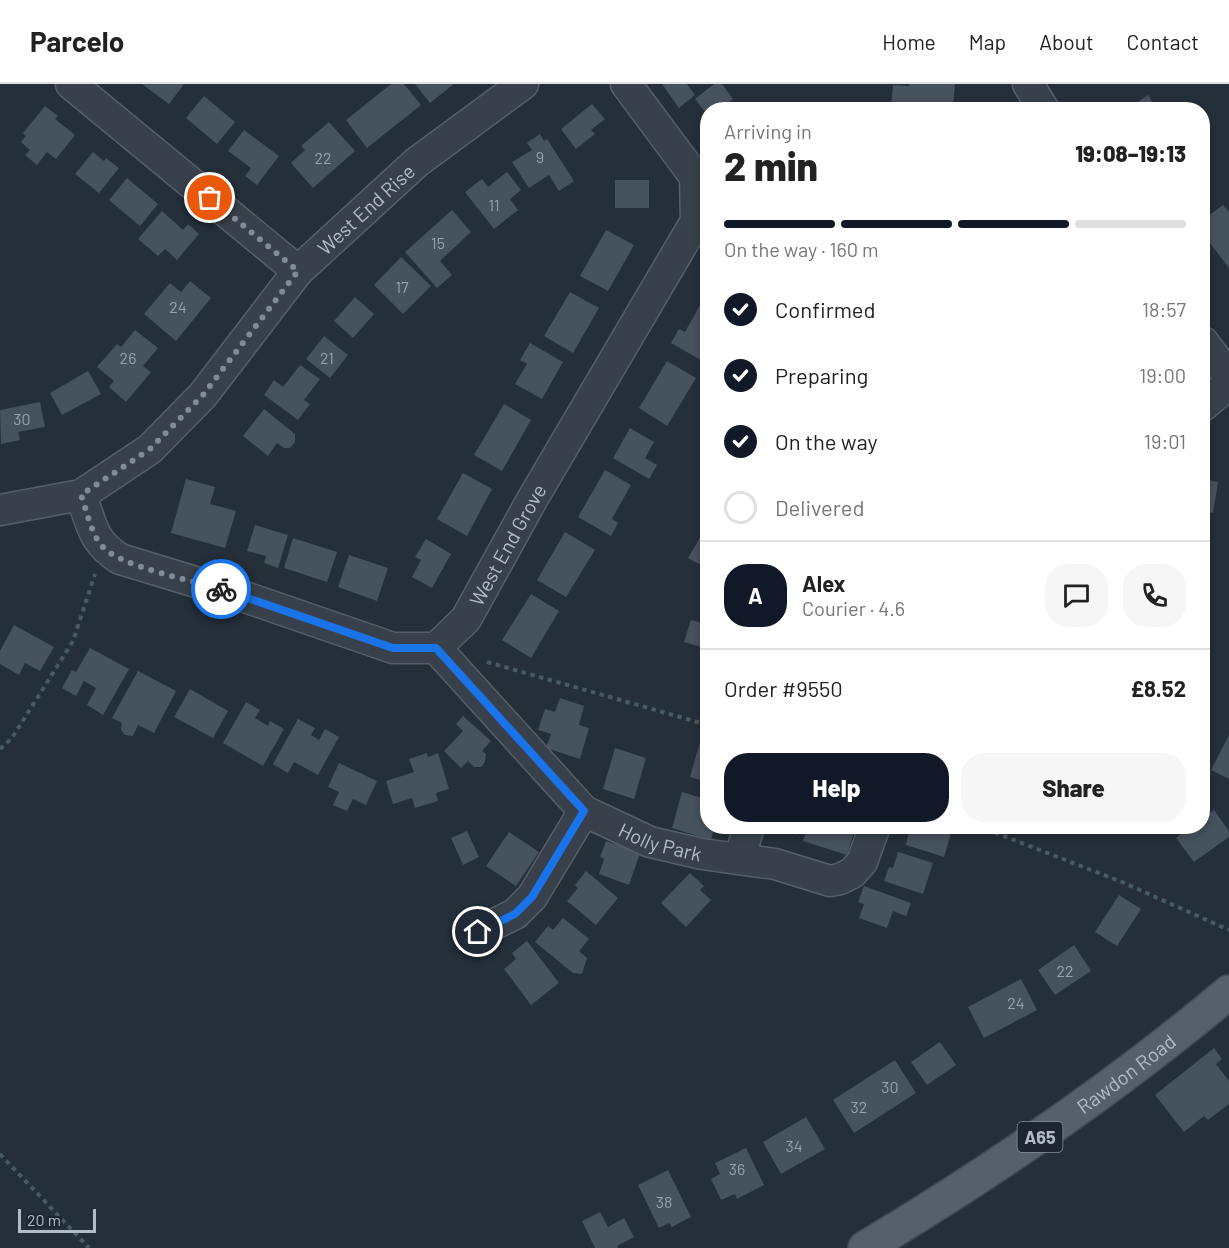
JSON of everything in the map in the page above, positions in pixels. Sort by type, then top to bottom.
[{"type":"main road","name":"Rawdon Road","points":[[865,1248],[1012,1156],[1101,1093],[1229,992]]},
{"type":"street","points":[[71,84],[298,271]]},
{"type":"street","name":"West End Rise","points":[[0,510],[81,495],[150,449],[203,395],[298,271],[417,162],[523,84]]},
{"type":"street","name":"West End Grove","points":[[436,648],[466,619],[533,498],[696,221],[695,177],[626,84]]},
{"type":"street","points":[[1028,84],[1039,102]]},
{"type":"street","points":[[1210,351],[1229,376]]},
{"type":"street","points":[[1210,400],[1229,384]]},
{"type":"street","points":[[81,495],[97,539],[103,548],[120,559],[243,596],[393,648],[436,648]]},
{"type":"street","name":"Holly Park","points":[[436,648],[584,811],[650,842],[702,854],[775,864],[824,879],[840,879],[852,873],[862,862],[872,834]]},
{"type":"street","points":[[478,932],[515,914],[532,897],[584,811]]},
{"type":"street","points":[[740,858],[747,834]]},
{"type":"path","points":[[0,749],[12,738],[73,641],[103,548]]},
{"type":"path","points":[[481,661],[700,724]]},
{"type":"path","points":[[999,834],[1122,882],[1229,930]]},
{"type":"path","points":[[0,1154],[89,1248]]},
{"type":"building","points":[[142,84],[184,84],[169,104]]},
{"type":"building","points":[[391,84],[404,84],[421,105],[367,148],[346,120]]},
{"type":"building","points":[[415,84],[454,84],[430,103]]},
{"type":"building","points":[[662,84],[687,84],[695,95],[679,108]]},
{"type":"building","points":[[714,84],[722,84],[733,99],[729,102],[700,102],[700,106],[695,99]]},
{"type":"building","points":[[909,84],[955,84],[953,102],[891,102],[893,85],[909,86]]},
{"type":"building","points":[[1148,95],[1152,102],[1138,102]]},
{"type":"building","points":[[204,96],[235,122],[217,144],[186,118]]},
{"type":"building","points":[[592,104],[605,119],[591,130],[595,134],[576,149],[561,129]]},
{"type":"building","points":[[45,106],[58,116],[55,119],[75,135],[56,159],[47,152],[37,165],[25,155],[30,150],[21,142],[26,136],[23,133]]},
{"type":"building","points":[[329,122],[355,151],[313,188],[291,163],[305,150],[301,146]]},
{"type":"building","points":[[244,130],[279,156],[257,185],[245,176],[251,168],[228,151]]},
{"type":"building","points":[[540,134],[544,141],[547,139],[574,181],[559,191],[549,175],[529,188],[512,162],[532,150],[527,143]]},
{"type":"building","points":[[93,152],[104,161],[106,158],[119,168],[99,193],[75,174]]},
{"type":"building","points":[[507,172],[521,190],[510,199],[518,210],[494,229],[465,192],[482,179],[488,187]]},
{"type":"building","points":[[127,178],[158,204],[140,226],[109,200]]},
{"type":"building","points":[[615,180],[649,180],[649,208],[615,208]]},
{"type":"building","points":[[1223,205],[1229,212],[1229,268],[1210,243],[1210,215]]},
{"type":"building","points":[[452,210],[471,232],[440,261],[452,275],[437,288],[405,252]]},
{"type":"building","points":[[162,211],[183,230],[188,224],[199,234],[177,260],[165,249],[158,256],[138,239]]},
{"type":"building","points":[[606,230],[634,245],[608,291],[580,276]]},
{"type":"building","points":[[401,257],[431,286],[403,314],[374,285]]},
{"type":"building","points":[[190,281],[211,298],[176,341],[144,314],[170,283],[181,292]]},
{"type":"building","points":[[570,292],[599,308],[573,353],[544,336]]},
{"type":"building","points":[[355,297],[374,314],[353,338],[334,321]]},
{"type":"building","points":[[700,305],[700,360],[671,343],[679,329],[685,332]]},
{"type":"building","points":[[135,330],[158,348],[143,366],[151,372],[126,402],[109,387],[114,381],[97,367],[117,344],[121,347]]},
{"type":"building","points":[[324,336],[348,355],[330,378],[306,359]]},
{"type":"building","points":[[530,343],[563,362],[542,399],[515,384],[527,364],[520,360]]},
{"type":"building","points":[[667,361],[696,378],[667,426],[639,408]]},
{"type":"building","points":[[300,365],[320,379],[304,400],[310,404],[298,420],[264,395],[274,380],[283,387]]},
{"type":"building","points":[[88,371],[101,394],[62,415],[50,393]]},
{"type":"building","points":[[40,402],[45,427],[18,432],[20,440],[1,444],[0,410]]},
{"type":"building","points":[[504,404],[531,420],[502,471],[474,455]]},
{"type":"building","points":[[264,409],[295,434],[295,442],[290,448],[284,448],[277,443],[268,456],[243,436]]},
{"type":"building","points":[[630,428],[654,442],[645,458],[657,465],[649,479],[613,458]]},
{"type":"building","points":[[605,470],[631,485],[612,519],[618,523],[611,536],[578,517]]},
{"type":"building","points":[[463,473],[492,489],[467,536],[437,519]]},
{"type":"building","points":[[186,479],[215,487],[210,504],[236,511],[225,548],[171,533]]},
{"type":"building","points":[[1210,480],[1218,482],[1213,513],[1210,512]]},
{"type":"building","points":[[255,525],[288,535],[278,568],[264,563],[266,556],[247,551]]},
{"type":"building","points":[[565,532],[595,550],[566,597],[537,580]]},
{"type":"building","points":[[293,538],[337,552],[327,582],[284,568]]},
{"type":"building","points":[[700,538],[700,565],[688,558]]},
{"type":"building","points":[[426,539],[451,554],[432,588],[412,577],[421,560],[415,557]]},
{"type":"building","points":[[349,555],[388,568],[377,601],[338,587]]},
{"type":"building","points":[[531,594],[559,611],[531,658],[502,640]]},
{"type":"building","points":[[691,620],[700,623],[700,647],[684,642]]},
{"type":"building","points":[[14,625],[54,647],[40,671],[25,663],[19,675],[0,664],[0,651]]},
{"type":"building","points":[[90,648],[129,669],[103,715],[87,705],[96,688],[84,681],[76,696],[62,688],[72,670],[76,672]]},
{"type":"building","points":[[138,671],[176,691],[154,733],[138,725],[133,736],[125,735],[121,730],[122,723],[112,718]]},
{"type":"building","points":[[190,689],[228,711],[213,738],[174,717]]},
{"type":"building","points":[[560,698],[584,706],[579,725],[589,728],[580,759],[546,748],[551,734],[538,730],[545,709],[555,712]]},
{"type":"building","points":[[246,702],[260,710],[255,718],[268,726],[270,721],[284,729],[263,766],[223,743]]},
{"type":"building","points":[[463,716],[491,741],[482,751],[486,754],[485,762],[481,767],[474,767],[468,761],[461,768],[444,751],[463,731],[456,724]]},
{"type":"building","points":[[298,719],[315,728],[311,735],[319,740],[325,729],[339,737],[318,775],[294,762],[288,773],[273,764]]},
{"type":"building","points":[[1229,735],[1229,779],[1211,770]]},
{"type":"building","points":[[700,742],[700,780],[690,777]]},
{"type":"building","points":[[615,748],[646,758],[634,799],[603,789]]},
{"type":"building","points":[[427,753],[428,757],[438,753],[449,789],[436,793],[438,801],[415,808],[412,798],[393,804],[386,781],[414,772],[409,759]]},
{"type":"building","points":[[339,763],[377,781],[366,805],[353,799],[347,811],[333,805],[339,792],[328,787]]},
{"type":"building","points":[[682,792],[700,798],[700,834],[713,834],[711,840],[672,828]]},
{"type":"building","points":[[1214,810],[1229,831],[1229,837],[1194,862],[1176,838],[1181,834],[1210,834],[1210,813]]},
{"type":"building","points":[[467,831],[479,857],[463,865],[451,838]]},
{"type":"building","points":[[509,832],[539,852],[516,886],[486,866]]},
{"type":"building","points":[[805,834],[854,834],[847,855],[803,841]]},
{"type":"building","points":[[908,834],[951,834],[944,857],[906,845]]},
{"type":"building","points":[[606,841],[640,853],[629,885],[599,874],[604,859],[600,857]]},
{"type":"building","points":[[898,852],[933,863],[923,894],[884,881],[889,867],[893,868]]},
{"type":"building","points":[[586,871],[618,898],[596,925],[567,901],[578,888],[575,885]]},
{"type":"building","points":[[690,873],[704,886],[700,890],[711,900],[686,927],[661,903]]},
{"type":"building","points":[[864,886],[911,903],[906,916],[893,911],[887,928],[859,918],[864,904],[858,902]]},
{"type":"building","points":[[1119,895],[1141,909],[1117,946],[1095,932]]},
{"type":"building","points":[[563,918],[589,939],[579,951],[587,958],[582,974],[573,973],[535,942],[548,926],[553,930]]},
{"type":"building","points":[[527,941],[559,983],[531,1005],[504,969],[516,959],[512,953]]},
{"type":"building","points":[[1074,945],[1091,971],[1055,995],[1038,970]]},
{"type":"building","points":[[1021,979],[1037,1010],[984,1038],[968,1007]]},
{"type":"building","points":[[940,1042],[956,1065],[927,1085],[911,1062]]},
{"type":"building","points":[[1214,1048],[1222,1059],[1216,1064],[1229,1081],[1229,1104],[1208,1120],[1204,1116],[1184,1132],[1155,1095]]},
{"type":"building","points":[[895,1060],[916,1093],[854,1133],[833,1100]]},
{"type":"building","points":[[806,1117],[825,1149],[781,1174],[763,1142]]},
{"type":"building","points":[[746,1148],[764,1185],[737,1199],[735,1194],[721,1200],[711,1179],[720,1174],[715,1163]]},
{"type":"building","points":[[668,1170],[691,1217],[672,1227],[669,1223],[659,1228],[638,1185]]},
{"type":"building","points":[[600,1212],[608,1227],[624,1218],[634,1237],[617,1246],[618,1248],[595,1248],[582,1221]]},
{"type":"way so far","points":[[210,198],[298,271],[203,395],[150,449],[81,495],[97,539],[103,548],[120,559],[221,589]]},
{"type":"route","points":[[221,589],[393,648],[436,648],[584,811],[532,897],[515,914],[478,932]]}]
